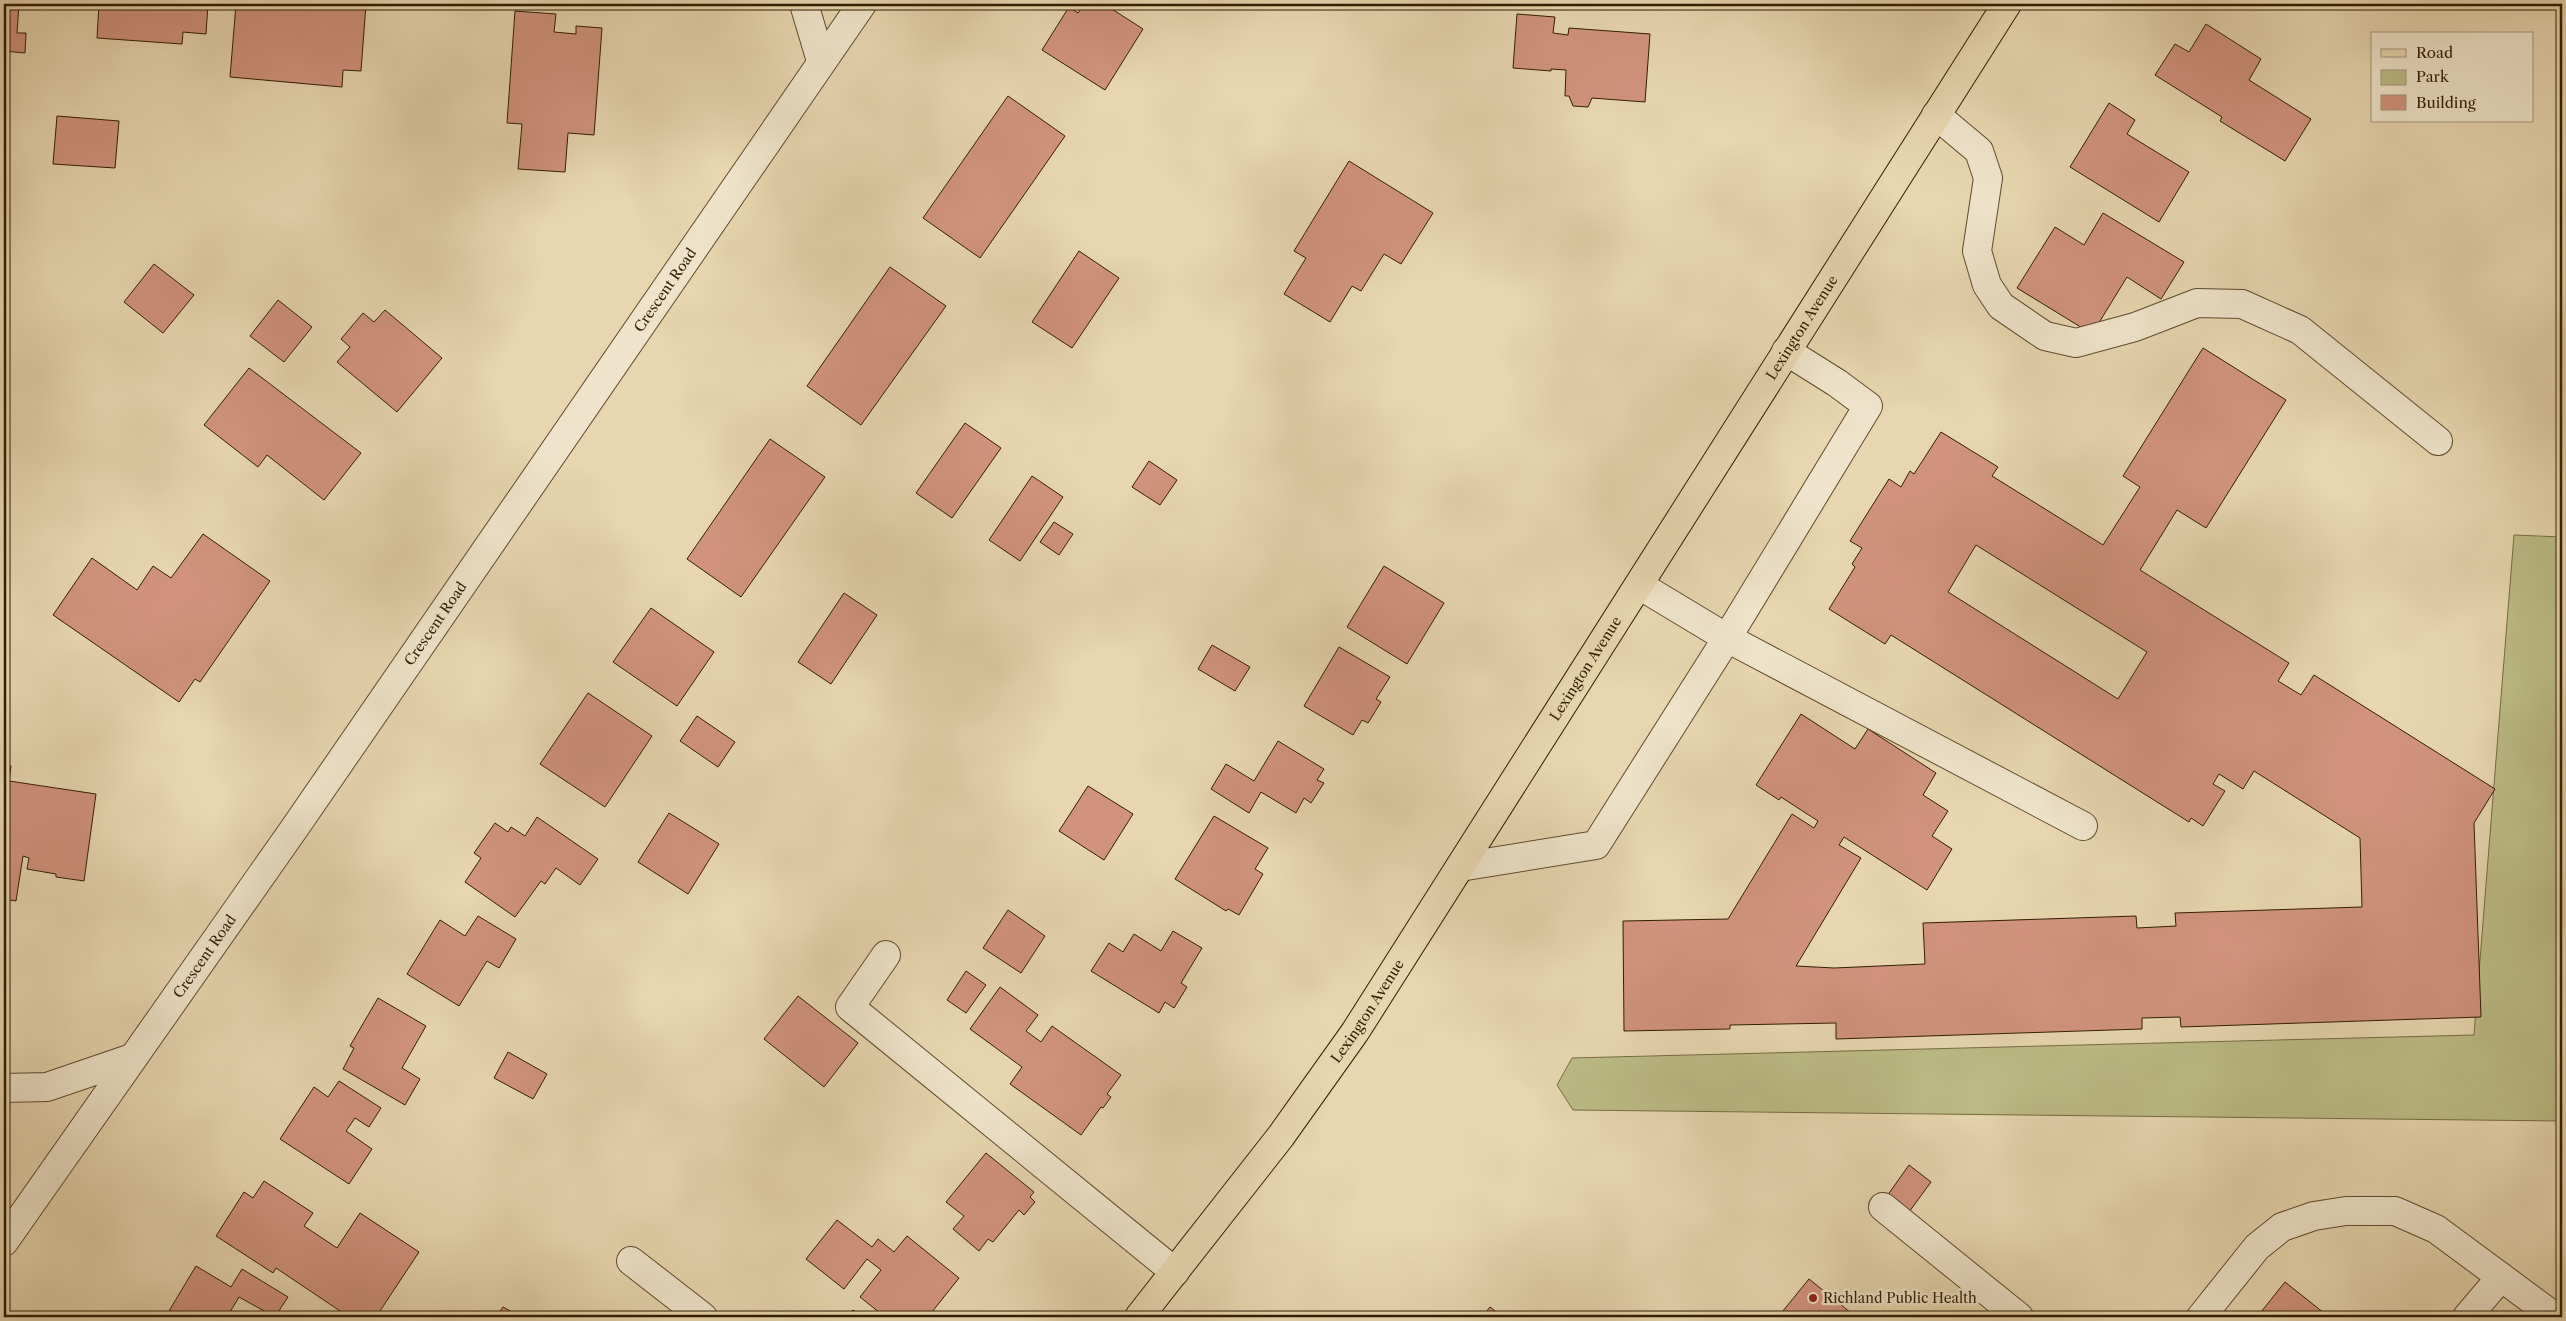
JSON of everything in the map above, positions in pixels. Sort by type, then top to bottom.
[{"type":"main road","name":"Lexington Avenue","points":[[1139,1317],[1321,1080],[1355,1032],[2007,4]]},
{"type":"street","points":[[804,4],[821,61]]},
{"type":"street","name":"Crescent Road","points":[[4,1242],[296,826],[862,4]]},
{"type":"street","points":[[1936,115],[1979,151],[1988,178],[1977,252],[1987,285],[2001,306],[2045,336],[2076,343],[2135,327],[2197,303],[2242,304],[2300,330],[2438,441]]},
{"type":"street","points":[[1460,867],[1535,857],[1596,845],[1727,638],[1868,406],[1837,383],[1786,352]]},
{"type":"street","points":[[1639,585],[1727,638],[2083,826]]},
{"type":"street","points":[[886,955],[850,1007],[1175,1272]]},
{"type":"street","points":[[4,1088],[47,1087],[132,1058]]},
{"type":"street","points":[[1883,1206],[2019,1317]]},
{"type":"street","points":[[2201,1317],[2257,1247],[2282,1227],[2314,1216],[2346,1211],[2395,1211],[2436,1229],[2555,1317]]},
{"type":"street","points":[[631,1261],[704,1317]]},
{"type":"street","points":[[2467,1317],[2501,1277]]},
{"type":"green space","points":[[2514,535],[2562,537],[2562,1121],[1573,1110],[1557,1085],[1572,1058],[2474,1035]]},
{"type":"building","points":[[4,4],[19,4],[17,33],[26,33],[25,53],[4,51]]},
{"type":"building","points":[[99,4],[208,4],[206,34],[183,32],[182,44],[97,38]]},
{"type":"building","points":[[236,4],[366,4],[361,71],[343,70],[342,87],[230,77]]},
{"type":"building","points":[[1084,4],[1104,4],[1143,29],[1105,90],[1042,50],[1069,7],[1078,13]]},
{"type":"building","points":[[515,11],[556,14],[554,32],[576,34],[576,26],[602,28],[594,135],[568,133],[565,172],[518,169],[522,124],[507,123]]},
{"type":"building","points":[[1517,14],[1555,17],[1553,33],[1568,35],[1569,28],[1650,34],[1645,102],[1592,98],[1588,107],[1573,106],[1569,96],[1565,96],[1566,70],[1551,69],[1551,71],[1513,68]]},
{"type":"building","points":[[2206,24],[2261,59],[2249,80],[2311,119],[2285,161],[2220,121],[2222,117],[2155,75],[2175,44],[2189,52]]},
{"type":"building","points":[[1008,96],[1065,136],[980,258],[923,218]]},
{"type":"building","points":[[2109,103],[2135,120],[2127,134],[2189,172],[2159,222],[2070,167]]},
{"type":"building","points":[[57,116],[119,121],[115,168],[53,164]]},
{"type":"building","points":[[1349,161],[1433,213],[1401,264],[1384,254],[1361,291],[1352,286],[1330,322],[1284,294],[1306,258],[1294,251]]},
{"type":"building","points":[[2103,213],[2184,262],[2161,299],[2127,277],[2092,334],[2017,288],[2055,227],[2084,245]]},
{"type":"building","points":[[1079,251],[1119,278],[1072,348],[1032,322]]},
{"type":"building","points":[[154,264],[194,295],[163,333],[124,302]]},
{"type":"building","points":[[890,267],[946,306],[861,425],[807,386]]},
{"type":"building","points":[[278,300],[312,327],[284,362],[250,336]]},
{"type":"building","points":[[385,310],[442,358],[397,412],[337,362],[350,347],[341,339],[363,313],[374,322]]},
{"type":"building","points":[[2203,348],[2286,400],[2206,528],[2177,510],[2140,570],[2289,663],[2278,681],[2301,695],[2314,675],[2495,789],[2474,823],[2481,1017],[2181,1027],[2180,1017],[2142,1018],[2142,1029],[1836,1039],[1836,1023],[1730,1025],[1730,1029],[1624,1031],[1623,921],[1728,919],[1792,814],[1814,828],[1818,821],[1781,797],[1779,800],[1756,785],[1801,714],[1855,749],[1868,729],[1936,773],[1923,795],[1948,811],[1932,836],[1952,849],[1927,890],[1844,837],[1839,845],[1861,858],[1796,966],[1834,968],[1925,964],[1923,923],[2136,916],[2137,928],[2176,926],[2175,913],[2362,907],[2360,838],[2254,771],[2243,789],[2219,774],[2213,784],[2225,791],[2203,826],[2191,818],[2189,822],[1891,635],[1885,644],[1829,609],[1855,567],[1852,564],[1862,548],[1850,541],[1889,479],[1901,487],[1910,471],[1914,474],[1941,432],[1998,467],[1992,476],[2103,545],[2140,487],[2123,476]],"holes":[[[1976,545],[2147,652],[2118,699],[1948,592]]]},
{"type":"building","points":[[249,368],[361,453],[324,500],[267,455],[258,467],[204,425]]},
{"type":"building","points":[[965,423],[1001,448],[952,518],[916,493]]},
{"type":"building","points":[[770,439],[825,477],[741,597],[687,559]]},
{"type":"building","points":[[1149,461],[1177,480],[1160,505],[1132,487]]},
{"type":"building","points":[[1032,476],[1063,497],[1020,561],[989,540]]},
{"type":"building","points":[[1054,522],[1073,534],[1059,555],[1040,542]]},
{"type":"building","points":[[203,534],[270,581],[200,682],[195,679],[179,702],[53,615],[92,558],[137,590],[153,566],[171,578]]},
{"type":"building","points":[[1384,566],[1444,603],[1407,664],[1347,627]]},
{"type":"building","points":[[844,593],[877,615],[831,684],[798,662]]},
{"type":"building","points":[[651,608],[714,652],[677,706],[613,662]]},
{"type":"building","points":[[1212,645],[1250,667],[1235,691],[1198,669]]},
{"type":"building","points":[[1339,647],[1390,677],[1376,699],[1381,702],[1368,723],[1362,720],[1353,735],[1304,706]]},
{"type":"building","points":[[588,693],[652,736],[605,807],[540,764]]},
{"type":"building","points":[[697,716],[735,742],[718,767],[680,741]]},
{"type":"building","points":[[1278,741],[1324,769],[1317,780],[1324,783],[1311,803],[1304,798],[1296,813],[1261,792],[1249,813],[1211,789],[1226,764],[1254,781]]},
{"type":"building","points":[[4,765],[11,766],[9,781],[96,794],[84,881],[56,877],[56,874],[27,869],[29,858],[23,856],[16,901],[4,899]]},
{"type":"building","points":[[1088,786],[1133,814],[1104,860],[1059,831]]},
{"type":"building","points":[[669,813],[719,844],[688,894],[638,862]]},
{"type":"building","points":[[1214,816],[1268,848],[1255,869],[1263,874],[1239,915],[1228,909],[1226,911],[1175,879]]},
{"type":"building","points":[[537,817],[598,859],[580,885],[556,868],[545,884],[541,881],[515,917],[465,882],[481,858],[474,853],[495,823],[508,832],[511,827],[525,836]]},
{"type":"building","points":[[1008,910],[1045,936],[1021,973],[983,948]]},
{"type":"building","points":[[478,916],[516,939],[499,968],[487,961],[459,1006],[407,974],[440,920],[465,936]]},
{"type":"building","points":[[1173,931],[1202,948],[1181,983],[1187,987],[1174,1008],[1165,1002],[1159,1013],[1091,971],[1109,943],[1123,952],[1134,934],[1161,951]]},
{"type":"building","points":[[966,971],[986,985],[966,1013],[947,1000]]},
{"type":"building","points":[[1000,987],[1038,1015],[1026,1031],[1041,1042],[1052,1026],[1121,1075],[1107,1094],[1111,1097],[1103,1108],[1101,1107],[1081,1135],[1010,1084],[1022,1067],[970,1029]]},
{"type":"building","points":[[798,996],[858,1043],[824,1087],[764,1039]]},
{"type":"building","points":[[378,998],[426,1026],[402,1068],[420,1079],[405,1105],[343,1069],[354,1048],[350,1046]]},
{"type":"building","points":[[508,1052],[547,1074],[533,1099],[494,1078]]},
{"type":"building","points":[[339,1081],[381,1108],[369,1127],[355,1118],[346,1131],[372,1149],[349,1184],[280,1139],[314,1087],[328,1097]]},
{"type":"building","points":[[986,1153],[1034,1192],[1030,1197],[1035,1202],[1024,1215],[1019,1210],[993,1242],[988,1239],[979,1251],[953,1229],[964,1216],[946,1202]]},
{"type":"building","points":[[1909,1165],[1931,1182],[1909,1212],[1887,1196]]},
{"type":"building","points":[[264,1181],[313,1213],[304,1226],[337,1248],[360,1213],[419,1252],[376,1317],[349,1317],[276,1268],[273,1273],[216,1236],[244,1192],[253,1198]]},
{"type":"building","points":[[837,1220],[872,1247],[878,1239],[894,1252],[907,1236],[959,1278],[928,1317],[885,1317],[860,1297],[881,1270],[867,1259],[844,1289],[806,1259]]},
{"type":"building","points":[[196,1266],[231,1287],[242,1269],[288,1297],[275,1317],[239,1297],[227,1317],[179,1317],[169,1311]]},
{"type":"building","name":"Richland Public Health","points":[[1809,1279],[1856,1317],[1778,1317]]},
{"type":"building","points":[[2285,1282],[2329,1317],[2257,1317]]},
{"type":"building","points":[[503,1307],[521,1317],[496,1317]]},
{"type":"building","points":[[1490,1307],[1503,1317],[1482,1317]]},
{"type":"building","points":[[853,1310],[862,1317],[847,1317]]},
{"type":"place","name":"Richland Public Health","points":[[1813,1298]]}]
